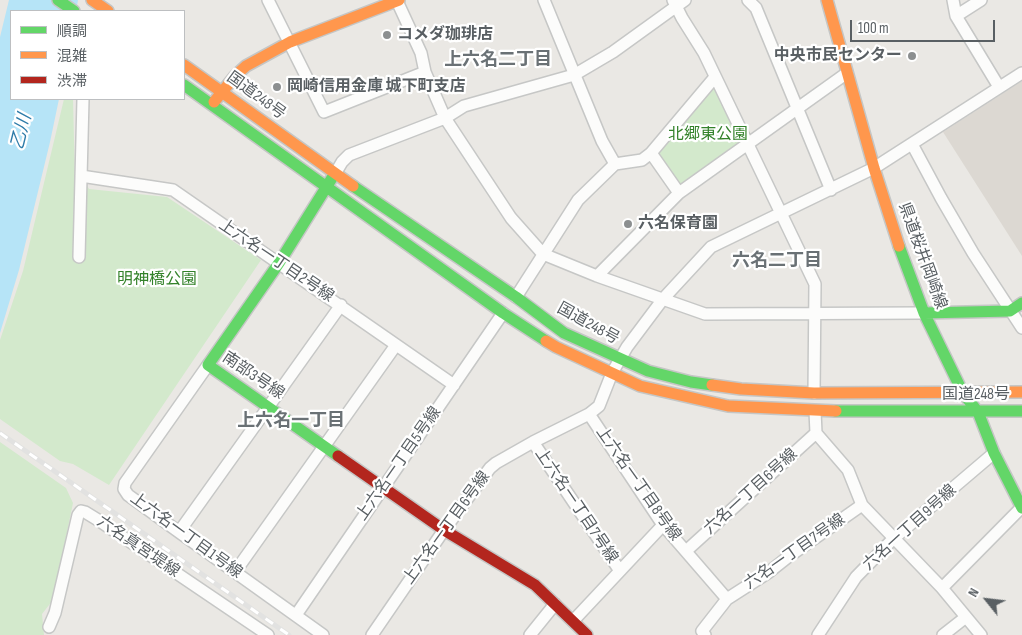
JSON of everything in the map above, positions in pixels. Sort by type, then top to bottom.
[{"type":"main road","points":[[58,0],[73,10]]},
{"type":"main road","points":[[212,104],[246,66],[290,42],[398,0]]},
{"type":"main road","name":"県道桜井岡崎線","points":[[827,0],[874,168],[899,246],[924,313],[963,393],[978,412],[994,453],[1022,507]]},
{"type":"main road","name":"国道248号","points":[[185,65],[335,174],[516,297],[564,333],[648,371],[691,382],[741,389],[814,393],[1022,392]]},
{"type":"main road","name":"国道248号","points":[[185,86],[503,313],[556,347],[640,386],[728,406],[815,411],[1022,411]]},
{"type":"main road","name":"南部3号線","points":[[335,174],[279,263],[208,365],[444,530],[535,585],[587,635]]},
{"type":"main road","points":[[924,313],[1010,311],[1022,304]]},
{"type":"street","points":[[268,0],[324,112],[425,72]]},
{"type":"street","points":[[398,0],[420,54],[425,72],[445,118],[511,218],[543,254],[597,276],[705,314],[924,313]]},
{"type":"street","points":[[544,0],[602,141],[615,164]]},
{"type":"street","points":[[748,0],[756,8],[830,190]]},
{"type":"street","points":[[953,0],[956,16],[999,87]]},
{"type":"street","points":[[956,16],[981,0]]},
{"type":"street","points":[[335,174],[349,155],[445,118],[464,106],[574,76],[613,52],[678,2],[704,52],[815,284],[814,393]]},
{"type":"street","points":[[597,276],[679,193],[847,73]]},
{"type":"street","name":"上六名一丁目6号線","points":[[372,635],[444,530],[490,468],[496,462],[589,414],[599,406],[612,373],[627,347],[662,299],[711,247],[874,168],[1022,73]]},
{"type":"street","points":[[516,297],[578,200],[615,164],[642,160],[650,153],[715,77]]},
{"type":"street","points":[[79,257],[83,100]]},
{"type":"street","points":[[912,144],[968,245],[1022,328]]},
{"type":"street","points":[[650,153],[679,193]]},
{"type":"street","name":"上六名一丁目2号線","points":[[81,176],[173,190],[454,385]]},
{"type":"street","points":[[179,532],[341,305]]},
{"type":"street","name":"上六名一丁目5号線","points":[[296,615],[503,313]]},
{"type":"street","points":[[235,572],[396,345]]},
{"type":"street","name":"上六名一丁目1号線","points":[[208,365],[125,483],[124,489],[128,495],[323,635]]},
{"type":"street","points":[[815,411],[816,433],[848,470],[862,505],[942,588],[981,635]]},
{"type":"street","name":"上六名一丁目8号線","points":[[589,414],[663,525],[727,598]]},
{"type":"street","name":"六名一丁目6号線","points":[[686,551],[816,433]]},
{"type":"street","name":"上六名一丁目7号線","points":[[533,442],[620,571]]},
{"type":"street","name":"六名一丁目9号線","points":[[818,635],[851,583],[893,539],[994,453]]},
{"type":"street","name":"六名一丁目7号線","points":[[727,598],[769,572],[862,505]]},
{"type":"street","points":[[942,588],[1022,507]]},
{"type":"street","name":"六名真宮堤線","points":[[49,627],[55,613],[78,515],[81,511],[86,512],[268,635]]},
{"type":"street","points":[[573,621],[663,525]]},
{"type":"street","points":[[702,634],[727,598]]},
{"type":"street","points":[[530,635],[555,604]]},
{"type":"street","points":[[943,635],[966,617]]},
{"type":"shaded area","points":[[1022,81],[1022,256],[943,132]]},
{"type":"green space","name":"北郷東公園","points":[[711,89],[716,89],[741,143],[679,187],[656,154]]},
{"type":"green space","name":"明神橋公園","points":[[64,100],[73,100],[75,180],[85,182],[89,189],[167,197],[261,260],[109,485],[73,464],[60,461],[0,419],[0,340],[23,271]]},
{"type":"green space","points":[[0,442],[66,488],[73,503],[53,600],[42,614],[44,635],[0,635]]},
{"type":"water","name":"乙川","points":[[9,0],[78,0],[76,10],[10,10],[10,100],[59,100],[19,270],[0,333],[0,37]]},
{"type":"railway","points":[[0,433],[289,635]]},
{"type":"traffic: fast","points":[[58,0],[73,10]]},
{"type":"traffic: fast","points":[[185,86],[503,313],[546,341]]},
{"type":"traffic: fast","points":[[332,178],[279,263],[208,365],[338,456]]},
{"type":"traffic: fast","points":[[353,186],[516,297],[564,333],[648,371],[691,382],[712,385]]},
{"type":"traffic: fast","points":[[899,246],[924,313],[963,393],[978,412],[994,453],[1022,508]]},
{"type":"traffic: fast","points":[[924,313],[1010,311],[1022,303]]},
{"type":"traffic: fast","points":[[836,411],[1022,411]]},
{"type":"traffic: slow","points":[[92,0],[107,10]]},
{"type":"traffic: slow","points":[[214,102],[235,76],[246,66],[290,42],[399,0]]},
{"type":"traffic: slow","points":[[827,0],[874,168],[899,246]]},
{"type":"traffic: slow","points":[[185,66],[353,186]]},
{"type":"traffic: slow","points":[[546,341],[640,386],[728,406],[836,411]]},
{"type":"traffic: slow","points":[[712,385],[741,389],[814,393],[1022,392]]},
{"type":"traffic: jam","points":[[338,456],[444,530],[535,585],[587,635]]},
{"type":"place","name":"コメダ珈琲店","points":[[387,35]]},
{"type":"place","name":"中央市民センター","points":[[912,56]]},
{"type":"place","name":"岡崎信用金庫 城下町支店","points":[[277,87]]},
{"type":"place","name":"六名保育園","points":[[628,224]]},
{"type":"district","name":"上六名二丁目","points":[[498,60]]},
{"type":"district","name":"六名二丁目","points":[[777,261]]},
{"type":"district","name":"上六名一丁目","points":[[291,421]]}]
